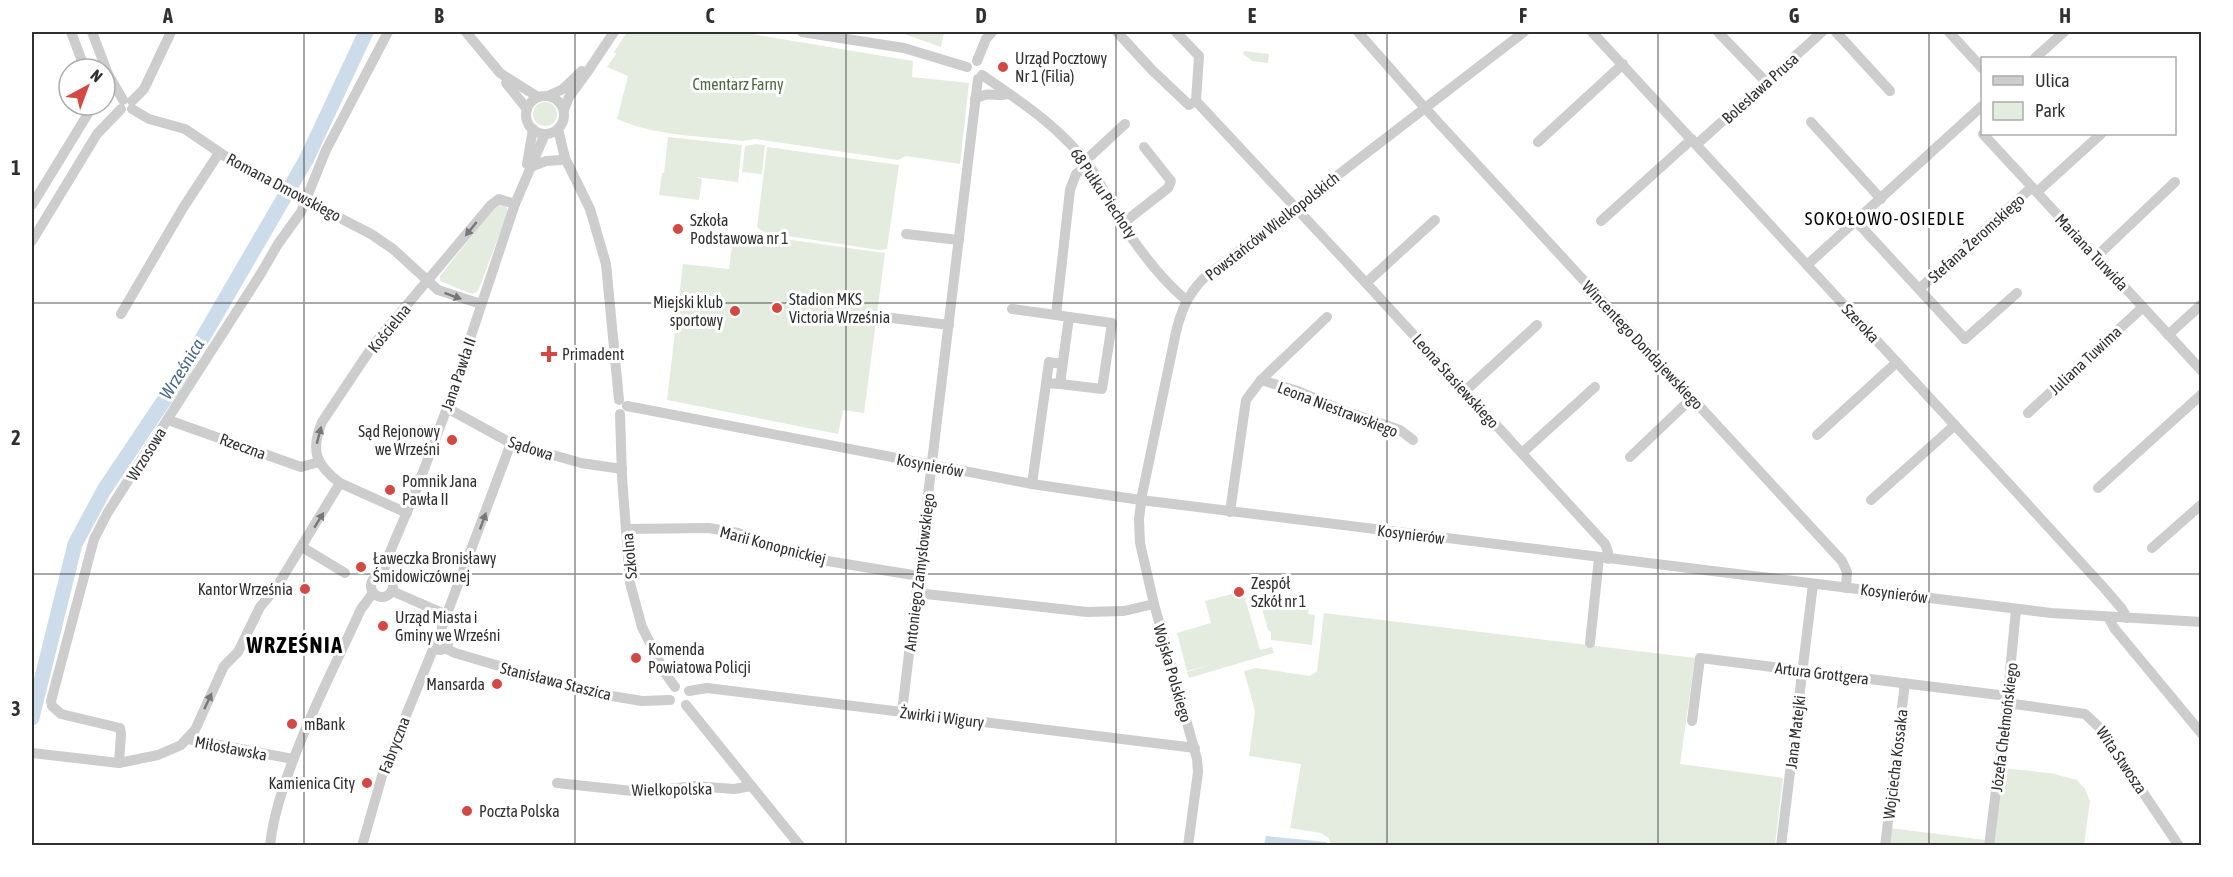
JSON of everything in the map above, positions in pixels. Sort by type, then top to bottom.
[{"type":"street","points":[[71,32],[80,57]]},
{"type":"street","points":[[92,32],[108,74],[127,105]]},
{"type":"street","points":[[32,241],[97,134],[144,89],[171,32]]},
{"type":"street","name":"Wrzosowa","points":[[119,763],[120,728],[61,714],[52,706],[52,696],[94,539],[108,512],[278,244],[301,212],[303,198],[326,150],[388,32]]},
{"type":"street","points":[[466,32],[500,72],[527,109]]},
{"type":"street","points":[[598,56],[563,89],[533,100],[527,109],[527,120],[533,129],[546,134],[558,129],[564,120],[564,110],[569,97],[598,56],[614,32]]},
{"type":"street","points":[[802,32],[904,48],[972,64],[986,39],[993,32]]},
{"type":"street","points":[[1117,32],[1189,105],[1196,101],[1199,56],[1176,32]]},
{"type":"street","name":"Wincentego Dondajewskiego","points":[[1358,32],[1425,108],[1842,561],[1847,572],[1846,588]]},
{"type":"street","name":"Powstańców Wielkopolskich","points":[[1142,500],[1176,332],[1186,300],[1204,278],[1524,32]]},
{"type":"street","name":"Szeroka","points":[[1592,32],[1695,141],[2105,589],[2127,618]]},
{"type":"street","points":[[1718,32],[1766,82]]},
{"type":"street","name":"Bolesława Prusa","points":[[1601,220],[1822,32]]},
{"type":"street","points":[[1836,32],[1890,91]]},
{"type":"street","points":[[1949,32],[1981,66]]},
{"type":"street","points":[[2036,57],[2052,36],[2064,32]]},
{"type":"street","name":"68 Pułku Piechoty","points":[[972,64],[968,75],[980,77],[1054,127],[1086,162],[1098,179],[1122,224],[1169,284],[1186,300]]},
{"type":"street","points":[[1538,142],[1623,64]]},
{"type":"street","points":[[500,72],[543,97],[558,100],[564,110]]},
{"type":"street","name":"Antoniego Zamysłowskiego","points":[[902,712],[975,99],[980,77]]},
{"type":"street","points":[[975,99],[988,93],[1002,96],[1008,94]]},
{"type":"street","name":"Leona Stasiewskiego","points":[[1196,101],[1605,544],[1608,552],[1604,559]]},
{"type":"street","name":"Romana Dmowskiego","points":[[127,105],[149,119],[185,129],[241,167],[381,240],[438,290],[481,304]]},
{"type":"street","points":[[1808,265],[1981,108]]},
{"type":"street","points":[[32,205],[86,117]]},
{"type":"street","name":"Mariana Turwida","points":[[1969,118],[1981,131]]},
{"type":"street","points":[[1811,123],[1881,199]]},
{"type":"street","points":[[1056,315],[1070,190],[1076,174],[1086,162],[1125,124]]},
{"type":"street","name":"Jana Pawła II","points":[[529,169],[527,160],[533,129]]},
{"type":"street","name":"Szkolna","points":[[558,129],[560,145],[590,209],[606,264],[622,407],[622,469],[630,583],[636,608],[653,651],[675,687]]},
{"type":"street","name":"Jana Pawła II","points":[[383,575],[387,559],[447,408],[515,204],[546,134]]},
{"type":"street","name":"Szkolna","points":[[546,134],[572,174]]},
{"type":"street","name":"Mariana Turwida","points":[[1985,135],[2202,371]]},
{"type":"street","name":"Stefana Żeromskiego","points":[[1919,289],[2100,135]]},
{"type":"street","points":[[1122,224],[1168,188],[1171,181],[1144,147]]},
{"type":"street","points":[[121,314],[183,208],[219,153]]},
{"type":"street","points":[[529,169],[546,161],[561,160]]},
{"type":"street","points":[[2096,257],[2175,182]]},
{"type":"street","name":"Kościelna","points":[[319,462],[316,442],[322,422],[374,344],[494,201],[499,199],[515,204]]},
{"type":"street","points":[[1366,283],[1435,220]]},
{"type":"street","points":[[1856,221],[1965,339],[2017,293]]},
{"type":"street","points":[[906,234],[959,240]]},
{"type":"street","points":[[2168,335],[2202,304]]},
{"type":"street","name":"Juliana Tuwima","points":[[2028,413],[2143,308]]},
{"type":"street","points":[[1012,309],[1112,323],[1102,389],[1046,383]]},
{"type":"street","points":[[1060,384],[1069,317]]},
{"type":"street","points":[[1230,512],[1244,405],[1261,380],[1327,317]]},
{"type":"street","points":[[892,318],[949,325]]},
{"type":"street","points":[[1466,391],[1537,325]]},
{"type":"street","points":[[1032,484],[1049,362],[1062,364]]},
{"type":"street","points":[[1817,435],[1897,362]]},
{"type":"street","name":"Leona Niestrawskiego","points":[[1261,380],[1298,391],[1347,412],[1400,430],[1413,440]]},
{"type":"street","points":[[1522,453],[1595,387]]},
{"type":"street","points":[[2098,488],[2202,394]]},
{"type":"street","points":[[1630,457],[1692,398]]},
{"type":"street","name":"Kosynierów","points":[[622,407],[656,410],[1032,484],[1230,512],[2016,609],[2109,618],[2202,622]]},
{"type":"street","name":"Sądowa","points":[[447,408],[511,443],[581,463],[622,469]]},
{"type":"street","name":"Rzeczna","points":[[168,420],[301,467],[319,462]]},
{"type":"street","points":[[1871,500],[1955,425]]},
{"type":"street","points":[[439,647],[447,641],[441,634],[447,615],[511,443]]},
{"type":"street","points":[[319,462],[340,483],[407,513]]},
{"type":"street","points":[[188,739],[195,730],[227,662],[238,652],[260,607],[276,588],[340,483]]},
{"type":"street","name":"Wojska Polskiego","points":[[1142,500],[1140,543],[1154,604],[1195,748],[1198,772],[1188,846]]},
{"type":"street","points":[[2152,548],[2202,504]]},
{"type":"street","name":"Marii Konopnickiej","points":[[626,529],[709,528],[738,533],[803,557],[919,576]]},
{"type":"street","points":[[302,547],[345,573]]},
{"type":"street","points":[[1590,643],[1604,559]]},
{"type":"street","points":[[383,575],[391,581],[392,591],[381,597],[373,592],[372,581],[383,575]]},
{"type":"street","name":"Jana Matejki","points":[[1781,846],[1813,584]]},
{"type":"street","points":[[392,591],[447,615]]},
{"type":"street","points":[[270,846],[279,800],[293,759],[362,609],[373,592]]},
{"type":"street","points":[[917,592],[1087,612],[1124,611],[1154,604]]},
{"type":"street","name":"Józefa Chełmońskiego","points":[[1989,846],[2016,609]]},
{"type":"street","points":[[2109,618],[2114,628],[2199,727]]},
{"type":"street","name":"Stanisława Staszica","points":[[439,647],[587,692],[642,701],[670,700]]},
{"type":"street","name":"Fabryczna","points":[[362,846],[384,769],[439,647]]},
{"type":"street","name":"Artura Grottgera","points":[[1692,721],[1700,658],[1905,683],[2007,699]]},
{"type":"street","name":"Wojciecha Kossaka","points":[[1885,846],[1905,683]]},
{"type":"street","points":[[675,687],[683,687],[689,691],[690,699],[686,705],[676,706],[670,700],[670,694],[675,687]]},
{"type":"street","name":"Żwirki i Wigury","points":[[689,691],[707,688],[1195,748]]},
{"type":"street","name":"Wita Stwosza","points":[[2007,699],[2085,714],[2090,717],[2179,846]]},
{"type":"street","points":[[686,705],[800,846]]},
{"type":"street","name":"Miłosławska","points":[[33,754],[119,763],[167,752],[188,739],[293,759]]},
{"type":"street","name":"Wielkopolska","points":[[557,783],[642,792],[694,786],[734,789],[752,786]]},
{"type":"green space","name":"Cmentarz Farny","points":[[627,32],[740,32],[913,61],[912,77],[969,83],[960,164],[906,156],[898,160],[755,139],[742,141],[678,134],[632,125],[617,119],[628,76],[607,67]]},
{"type":"green space","points":[[899,32],[944,32],[941,47]]},
{"type":"green space","points":[[1244,51],[1269,54],[1268,63],[1252,61],[1243,54]]},
{"type":"green space","points":[[545,102],[554,105],[557,114],[554,123],[545,126],[536,123],[533,114],[536,105]]},
{"type":"green space","points":[[668,137],[742,145],[738,182],[695,177],[702,179],[699,200],[659,195]]},
{"type":"green space","points":[[765,145],[762,174],[742,172],[745,146]]},
{"type":"green space","points":[[767,147],[899,165],[887,249],[879,250],[775,234],[762,231],[757,227]]},
{"type":"green space","points":[[500,204],[506,206],[508,212],[478,291],[472,294],[440,281],[440,276],[490,213]]},
{"type":"green space","name":"Stadion MKS Victoria Września","points":[[754,235],[885,253],[864,413],[843,410],[838,434],[667,400],[683,264],[729,269],[732,246],[753,247]]},
{"type":"green space","points":[[1243,591],[1260,650],[1272,647],[1274,653],[1189,678],[1187,672],[1209,665],[1187,671],[1177,633],[1211,623],[1205,601]]},
{"type":"green space","points":[[1265,601],[1309,605],[1308,614],[1315,615],[1312,645],[1271,640],[1271,632],[1268,630],[1261,605]]},
{"type":"green space","points":[[1324,613],[1695,658],[1680,764],[1783,778],[1775,845],[1331,845],[1329,838],[1321,833],[1290,828],[1301,764],[1249,756],[1255,711],[1244,671],[1256,668],[1310,676],[1317,671]]},
{"type":"green space","points":[[2002,768],[2050,773],[2077,780],[2085,789],[2090,801],[2084,845],[1992,846]]},
{"type":"green space","points":[[1890,828],[1986,840],[1985,845],[1888,846]]},
{"type":"water","points":[[1266,836],[1326,842],[1326,845],[1264,845]]},
{"type":"waterway","name":"Wrześnica","points":[[32,718],[75,544],[104,490],[181,375],[306,160],[366,32]]},
{"type":"place","name":"Urząd Pocztowy Nr 1 (Filia)","points":[[1003,67]]},
{"type":"place","name":"Szkoła Podstawowa nr 1","points":[[678,229]]},
{"type":"place","name":"Stadion MKS Victoria Września","points":[[777,308]]},
{"type":"place","name":"Miejski klub sportowy","points":[[735,311]]},
{"type":"place","name":"Primadent","points":[[549,354]]},
{"type":"place","name":"Sąd Rejonowy we Wrześni","points":[[452,440]]},
{"type":"place","name":"Pomnik Jana Pawła II","points":[[390,490]]},
{"type":"place","name":"Ławeczka Bronisławy Śmidowiczównej","points":[[361,567]]},
{"type":"place","name":"Kantor Września","points":[[305,589]]},
{"type":"place","name":"Zespół Szkół nr 1","points":[[1239,592]]},
{"type":"place","name":"Urząd Miasta i Gminy we Wrześni","points":[[383,626]]},
{"type":"place","name":"Komenda Powiatowa Policji","points":[[636,658]]},
{"type":"place","name":"Mansarda","points":[[497,684]]},
{"type":"place","name":"mBank","points":[[292,724]]},
{"type":"place","name":"Kamienica City","points":[[367,783]]},
{"type":"place","name":"Poczta Polska","points":[[467,811]]},
{"type":"district","name":"SOKOŁOWO-OSIEDLE","points":[[1885,219]]},
{"type":"district","name":"WRZEŚNIA","points":[[295,645]]}]
